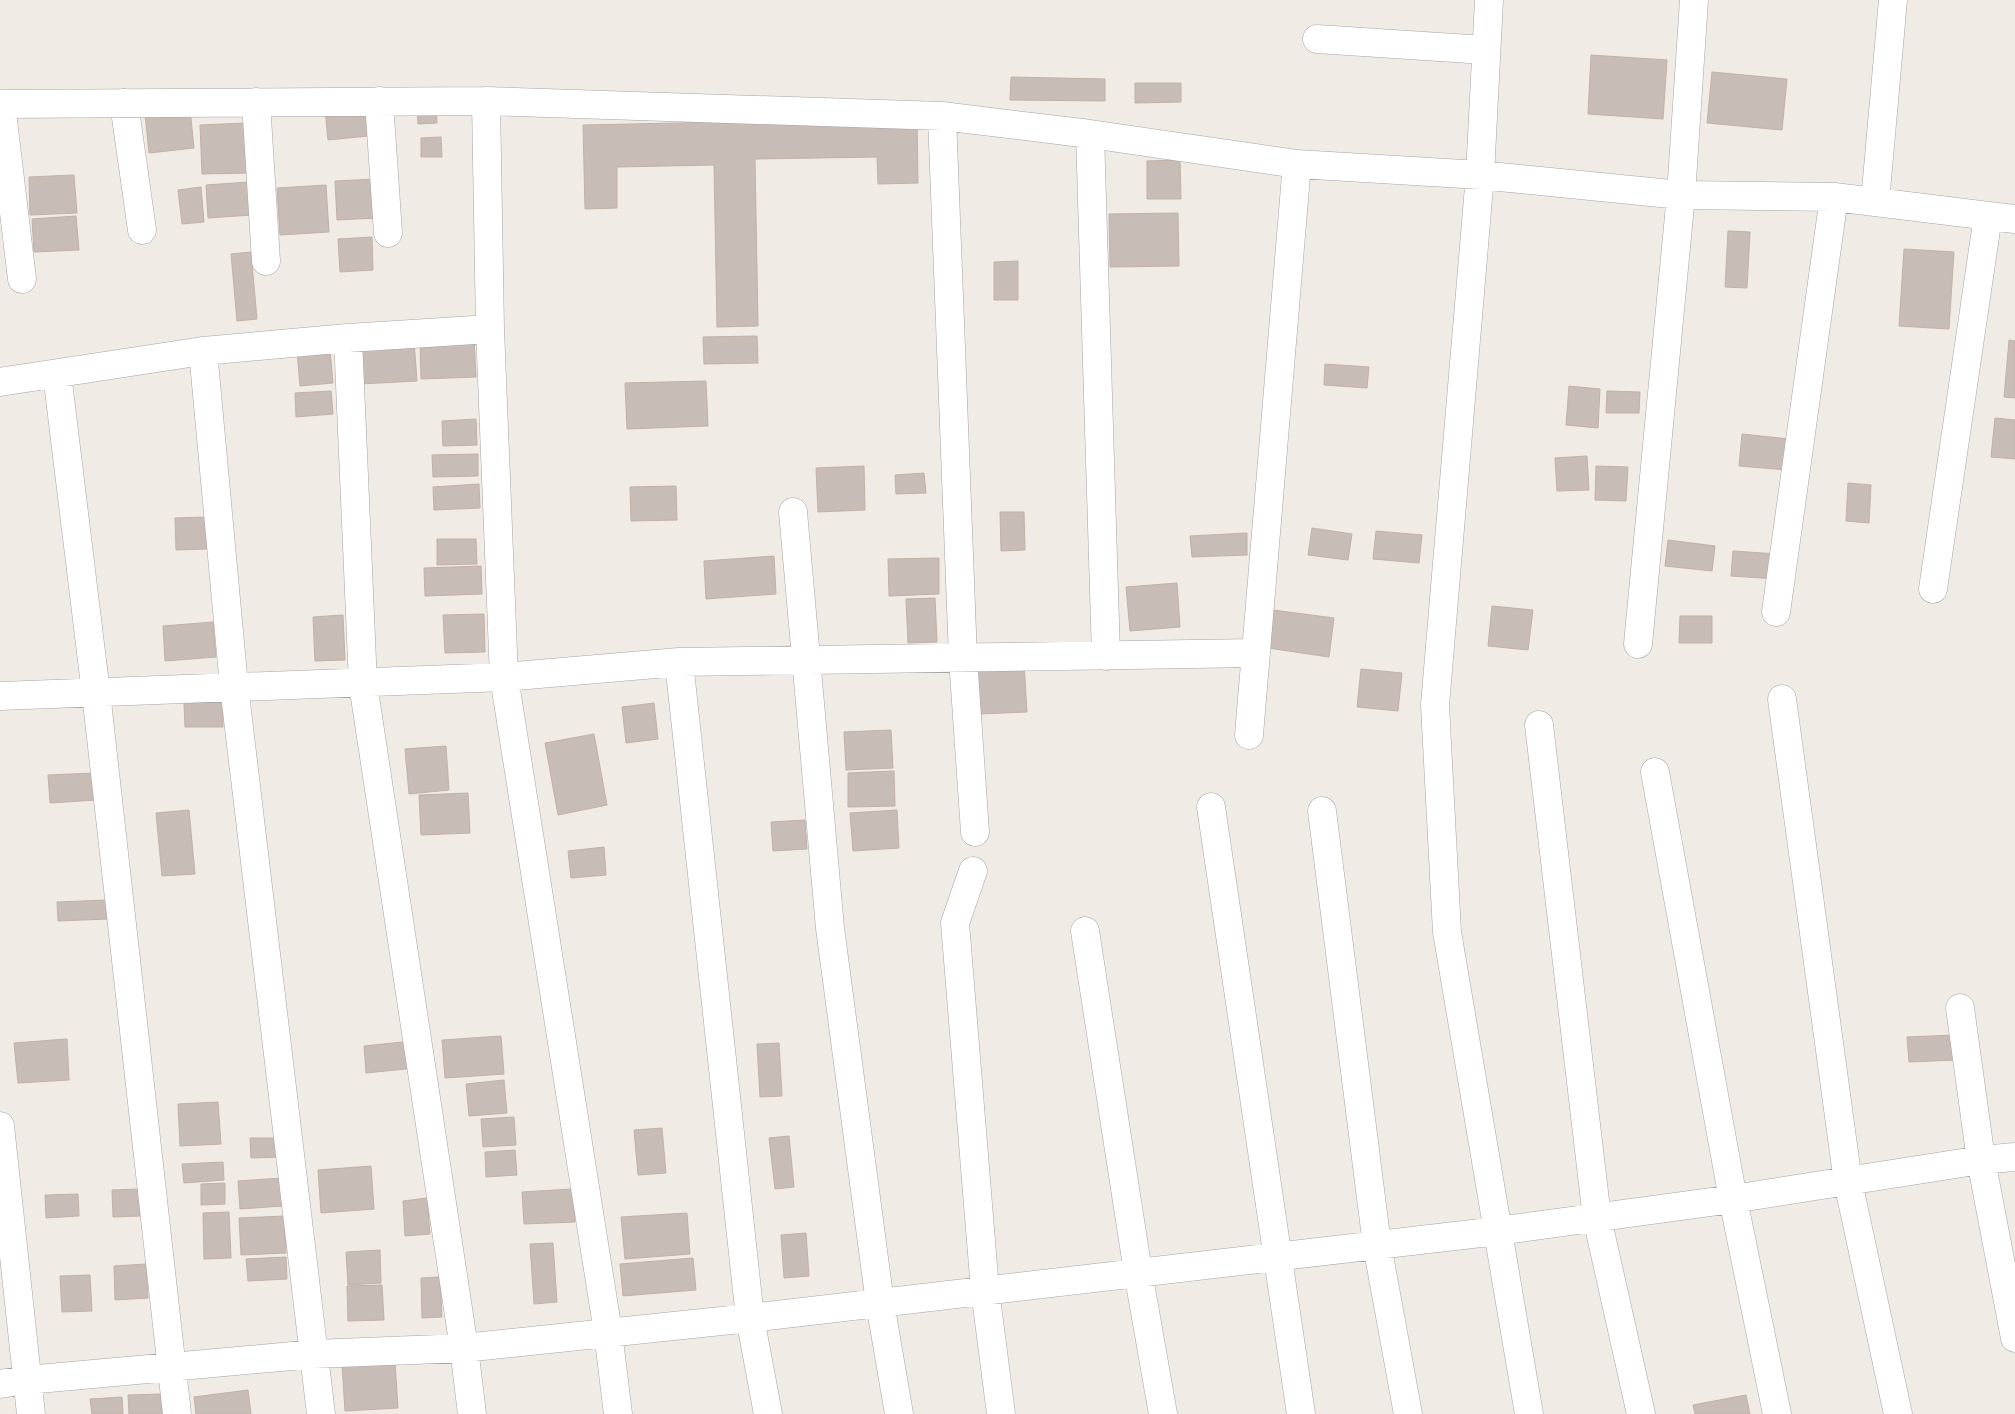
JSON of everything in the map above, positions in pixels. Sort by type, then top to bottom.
[{"type":"street","points":[[1489,0],[1480,175],[1435,705],[1447,932],[1529,1414]]},
{"type":"street","points":[[1638,644],[1681,196],[1694,0]]},
{"type":"street","points":[[1875,202],[1893,0]]},
{"type":"street","points":[[1317,39],[1485,50]]},
{"type":"street","points":[[380,101],[388,233]]},
{"type":"street","points":[[486,101],[490,330],[504,677],[608,1332],[618,1414]]},
{"type":"street","points":[[22,279],[1,104],[486,101],[942,116],[1090,134],[1297,164],[1480,175],[1681,196],[1834,197],[2015,219]]},
{"type":"street","points":[[256,102],[266,261]]},
{"type":"street","points":[[124,103],[142,230]]},
{"type":"street","points":[[942,116],[963,658],[975,832]]},
{"type":"street","points":[[1090,134],[1106,656]]},
{"type":"street","points":[[1249,735],[1297,164]]},
{"type":"street","points":[[1776,612],[1834,197]]},
{"type":"street","points":[[1933,589],[1988,216]]},
{"type":"street","points":[[0,382],[203,351],[348,338],[490,330]]},
{"type":"street","points":[[348,338],[363,684],[464,1348],[472,1414]]},
{"type":"street","points":[[203,351],[234,686],[321,1414]]},
{"type":"street","points":[[57,374],[96,693],[176,1414]]},
{"type":"street","points":[[793,512],[830,928],[880,1302],[899,1414]]},
{"type":"street","points":[[0,696],[234,686],[363,684],[504,677],[679,662],[1256,654]]},
{"type":"street","points":[[679,662],[750,1318],[768,1414]]},
{"type":"street","points":[[1782,699],[1848,1182],[1898,1414]]},
{"type":"street","points":[[1539,725],[1597,1218],[1642,1414]]},
{"type":"street","points":[[1655,772],[1733,1199],[1777,1414]]},
{"type":"street","points":[[1211,807],[1276,1257],[1301,1414]]},
{"type":"street","points":[[1322,811],[1376,1245],[1408,1414]]},
{"type":"street","points":[[973,871],[955,924],[985,1290],[1001,1414]]},
{"type":"street","points":[[1085,932],[1138,1272],[1163,1414]]},
{"type":"street","points":[[1960,1008],[1981,1160],[2015,1338]]},
{"type":"street","points":[[0,1126],[32,1414]]},
{"type":"street","points":[[0,1384],[170,1366],[314,1354],[464,1348],[750,1318],[1498,1231],[1733,1199],[1981,1160],[2015,1157]]},
{"type":"building","points":[[1591,55],[1667,60],[1663,119],[1588,114]]},
{"type":"building","points":[[1712,72],[1787,79],[1782,130],[1707,123]]},
{"type":"building","points":[[1011,77],[1105,79],[1105,101],[1010,100]]},
{"type":"building","points":[[1135,83],[1181,83],[1181,102],[1135,103]]},
{"type":"building","points":[[436,102],[437,123],[418,124],[417,103]]},
{"type":"building","points":[[366,107],[368,136],[328,140],[325,110]]},
{"type":"building","points":[[190,109],[194,148],[149,153],[145,114]]},
{"type":"building","points":[[917,118],[918,183],[878,184],[877,157],[755,159],[758,326],[717,327],[714,165],[617,167],[617,208],[585,209],[583,125]]},
{"type":"building","points":[[245,123],[247,173],[202,174],[200,125]]},
{"type":"building","points":[[441,137],[442,157],[421,157],[421,138]]},
{"type":"building","points":[[1180,160],[1181,199],[1147,199],[1147,161]]},
{"type":"building","points":[[74,175],[77,213],[30,215],[29,177]]},
{"type":"building","points":[[375,179],[376,218],[337,220],[335,181]]},
{"type":"building","points":[[249,182],[252,215],[208,218],[206,185]]},
{"type":"building","points":[[326,185],[329,232],[280,235],[277,188]]},
{"type":"building","points":[[201,187],[204,222],[182,224],[178,190]]},
{"type":"building","points":[[1178,213],[1179,266],[1110,267],[1109,214]]},
{"type":"building","points":[[76,216],[79,250],[34,252],[32,219]]},
{"type":"building","points":[[1728,231],[1750,232],[1747,288],[1725,287]]},
{"type":"building","points":[[372,237],[373,270],[340,272],[338,239]]},
{"type":"building","points":[[1904,249],[1954,252],[1949,329],[1899,326]]},
{"type":"building","points":[[251,252],[257,319],[237,321],[231,254]]},
{"type":"building","points":[[1018,261],[1018,300],[994,300],[994,262]]},
{"type":"building","points":[[757,336],[758,363],[704,364],[703,337]]},
{"type":"building","points":[[474,339],[476,377],[421,379],[420,340]]},
{"type":"building","points":[[2009,340],[2015,341],[2015,398],[2004,397]]},
{"type":"building","points":[[414,341],[417,381],[361,384],[359,344]]},
{"type":"building","points":[[330,348],[333,383],[300,386],[297,351]]},
{"type":"building","points":[[1325,364],[1369,367],[1367,388],[1324,385]]},
{"type":"building","points":[[706,381],[708,426],[627,429],[625,383]]},
{"type":"building","points":[[1569,386],[1600,389],[1598,428],[1566,425]]},
{"type":"building","points":[[331,391],[333,414],[296,417],[295,393]]},
{"type":"building","points":[[1607,391],[1640,392],[1639,413],[1606,413]]},
{"type":"building","points":[[1995,418],[2015,420],[2015,459],[1991,457]]},
{"type":"building","points":[[476,419],[477,445],[443,446],[442,421]]},
{"type":"building","points":[[1742,434],[1789,439],[1787,470],[1739,466]]},
{"type":"building","points":[[478,454],[478,476],[433,477],[432,455]]},
{"type":"building","points":[[1587,456],[1589,490],[1557,491],[1555,458]]},
{"type":"building","points":[[864,466],[865,510],[818,512],[816,468]]},
{"type":"building","points":[[1596,466],[1628,467],[1626,501],[1595,500]]},
{"type":"building","points":[[924,473],[926,493],[896,494],[895,475]]},
{"type":"building","points":[[1848,483],[1871,485],[1869,523],[1846,521]]},
{"type":"building","points":[[479,484],[480,508],[434,510],[433,487]]},
{"type":"building","points":[[676,486],[677,520],[631,521],[630,487]]},
{"type":"building","points":[[1000,512],[1024,512],[1025,550],[1001,551]]},
{"type":"building","points":[[206,517],[207,549],[176,550],[175,518]]},
{"type":"building","points":[[1312,528],[1352,534],[1348,560],[1308,555]]},
{"type":"building","points":[[1376,531],[1422,535],[1419,563],[1373,559]]},
{"type":"building","points":[[1247,533],[1247,555],[1192,557],[1190,536]]},
{"type":"building","points":[[437,539],[476,539],[477,564],[437,565]]},
{"type":"building","points":[[1668,540],[1715,546],[1712,571],[1665,566]]},
{"type":"building","points":[[1733,551],[1778,554],[1776,579],[1731,576]]},
{"type":"building","points":[[774,556],[776,594],[706,599],[704,561]]},
{"type":"building","points":[[939,558],[939,594],[889,596],[888,559]]},
{"type":"building","points":[[481,566],[482,594],[425,596],[424,568]]},
{"type":"building","points":[[1177,583],[1180,627],[1130,631],[1126,587]]},
{"type":"building","points":[[935,598],[937,642],[908,643],[906,599]]},
{"type":"building","points":[[1492,606],[1533,610],[1528,650],[1488,646]]},
{"type":"building","points":[[1273,610],[1334,618],[1329,657],[1268,648]]},
{"type":"building","points":[[484,614],[485,652],[445,653],[443,615]]},
{"type":"building","points":[[343,615],[345,660],[315,661],[313,617]]},
{"type":"building","points":[[1680,616],[1712,616],[1712,643],[1679,643]]},
{"type":"building","points":[[213,622],[216,657],[165,661],[163,626]]},
{"type":"building","points":[[1024,663],[1027,712],[979,714],[976,666]]},
{"type":"building","points":[[1361,669],[1402,673],[1398,711],[1357,707]]},
{"type":"building","points":[[223,702],[223,727],[185,727],[184,703]]},
{"type":"building","points":[[654,703],[658,739],[626,743],[622,707]]},
{"type":"building","points":[[891,730],[893,768],[846,770],[844,732]]},
{"type":"building","points":[[594,734],[607,805],[558,815],[545,743]]},
{"type":"building","points":[[446,746],[449,790],[409,794],[405,749]]},
{"type":"building","points":[[894,771],[895,806],[848,807],[848,773]]},
{"type":"building","points":[[94,773],[96,800],[50,803],[48,775]]},
{"type":"building","points":[[468,793],[470,833],[421,835],[419,795]]},
{"type":"building","points":[[189,810],[195,874],[162,876],[156,813]]},
{"type":"building","points":[[897,810],[899,848],[853,851],[850,813]]},
{"type":"building","points":[[805,820],[807,849],[773,851],[771,822]]},
{"type":"building","points":[[604,847],[606,875],[571,878],[568,851]]},
{"type":"building","points":[[107,900],[108,919],[58,921],[57,902]]},
{"type":"building","points":[[1954,1035],[1956,1060],[1909,1062],[1907,1037]]},
{"type":"building","points":[[501,1036],[504,1074],[445,1078],[442,1040]]},
{"type":"building","points":[[67,1039],[69,1080],[18,1083],[14,1043]]},
{"type":"building","points":[[412,1041],[415,1068],[366,1073],[364,1046]]},
{"type":"building","points":[[779,1043],[782,1096],[760,1097],[757,1044]]},
{"type":"building","points":[[504,1080],[507,1113],[469,1116],[466,1084]]},
{"type":"building","points":[[218,1102],[221,1144],[180,1146],[178,1104]]},
{"type":"building","points":[[514,1117],[516,1145],[483,1147],[481,1119]]},
{"type":"building","points":[[662,1128],[666,1173],[638,1175],[634,1130]]},
{"type":"building","points":[[789,1136],[794,1187],[775,1189],[769,1138]]},
{"type":"building","points":[[250,1138],[280,1138],[281,1157],[251,1158]]},
{"type":"building","points":[[515,1150],[517,1175],[486,1177],[485,1152]]},
{"type":"building","points":[[223,1162],[224,1180],[184,1183],[182,1164]]},
{"type":"building","points":[[371,1166],[374,1209],[321,1213],[318,1170]]},
{"type":"building","points":[[282,1178],[283,1206],[240,1209],[238,1181]]},
{"type":"building","points":[[225,1183],[225,1204],[201,1205],[201,1184]]},
{"type":"building","points":[[139,1189],[140,1216],[113,1217],[112,1190]]},
{"type":"building","points":[[572,1189],[575,1222],[524,1224],[522,1192]]},
{"type":"building","points":[[78,1194],[79,1216],[46,1218],[45,1195]]},
{"type":"building","points":[[427,1198],[430,1234],[405,1236],[403,1201]]},
{"type":"building","points":[[229,1212],[231,1258],[204,1259],[203,1213]]},
{"type":"building","points":[[687,1213],[690,1254],[625,1259],[621,1217]]},
{"type":"building","points":[[284,1216],[286,1253],[241,1255],[239,1218]]},
{"type":"building","points":[[806,1233],[809,1276],[784,1278],[781,1235]]},
{"type":"building","points":[[553,1243],[557,1302],[534,1304],[530,1244]]},
{"type":"building","points":[[380,1250],[381,1283],[348,1285],[346,1252]]},
{"type":"building","points":[[286,1257],[287,1279],[248,1281],[246,1259]]},
{"type":"building","points":[[693,1258],[696,1290],[623,1296],[620,1264]]},
{"type":"building","points":[[146,1264],[148,1298],[115,1300],[114,1266]]},
{"type":"building","points":[[90,1275],[92,1311],[62,1312],[60,1276]]},
{"type":"building","points":[[440,1277],[442,1317],[422,1318],[421,1278]]},
{"type":"building","points":[[382,1285],[384,1320],[348,1321],[347,1286]]},
{"type":"building","points":[[395,1362],[398,1408],[345,1411],[342,1365]]},
{"type":"building","points":[[248,1390],[251,1414],[196,1414],[194,1397]]},
{"type":"building","points":[[161,1394],[162,1414],[129,1414],[128,1395]]},
{"type":"building","points":[[1746,1395],[1750,1414],[1695,1414],[1693,1405]]},
{"type":"building","points":[[122,1397],[123,1414],[92,1414],[90,1399]]}]
